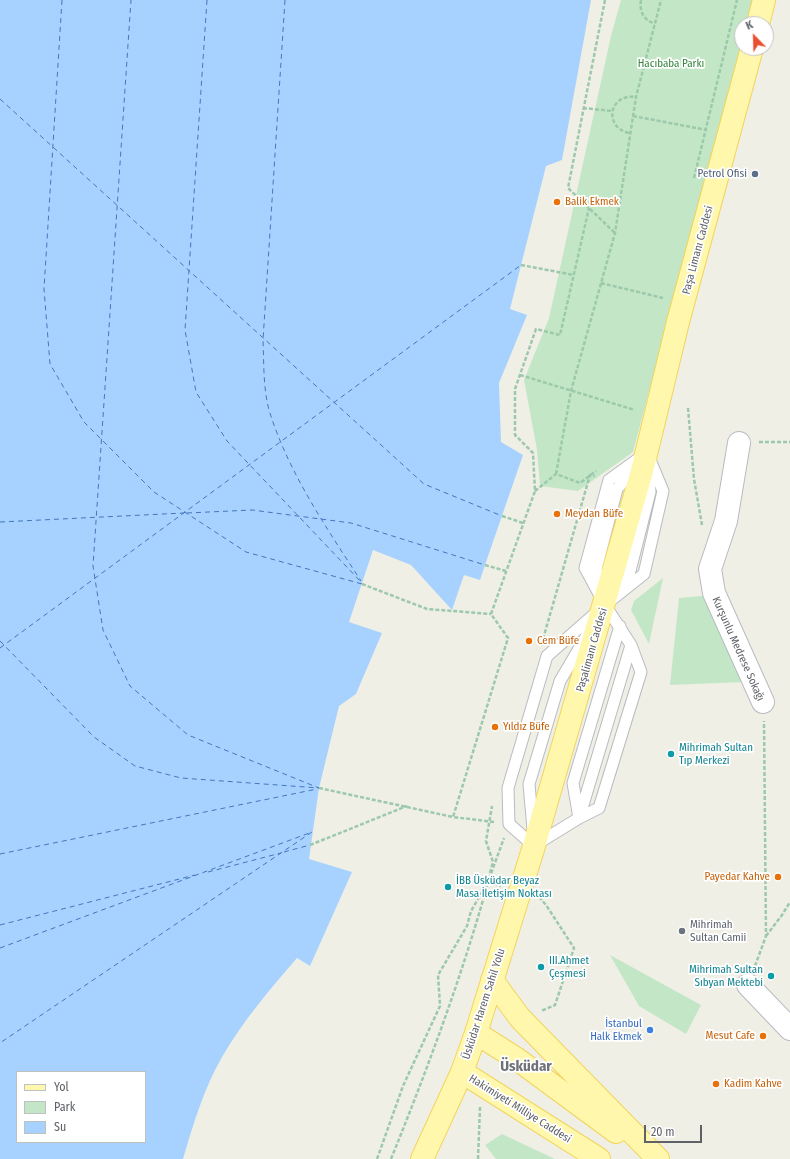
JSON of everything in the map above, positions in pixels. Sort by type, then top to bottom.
[{"type":"main road","points":[[760,16],[764,0]]},
{"type":"main road","name":"Paşa Limanı Caddesi","points":[[647,453],[678,322],[750,56]]},
{"type":"main road","name":"Paşalimanı Caddesi","points":[[534,846],[605,605],[647,453]]},
{"type":"main road","name":"Üsküdar Harem Sahil Yolu","points":[[422,1159],[462,1072],[476,1033],[534,846]]},
{"type":"main road","points":[[492,980],[520,1018],[658,1159]]},
{"type":"main road","points":[[476,1033],[517,1059],[653,1159]]},
{"type":"main road","name":"Hakimiyeti Milliye Caddesi","points":[[462,1072],[599,1159]]},
{"type":"street","name":"Kurşunlu Medrese Sokağı","points":[[739,443],[726,521],[710,569],[714,593],[763,702]]},
{"type":"street","points":[[748,985],[790,1029]]},
{"type":"lane","points":[[647,453],[609,480],[585,568],[605,605],[620,626],[631,646],[641,672],[599,808],[579,818],[534,846],[509,824],[508,788],[547,656],[605,605],[644,574],[663,491],[647,453]]},
{"type":"lane","points":[[579,818],[573,783],[620,626]]},
{"type":"lane","points":[[579,818],[631,646]]},
{"type":"path","points":[[605,0],[568,188],[615,233]]},
{"type":"path","points":[[641,0],[641,13],[649,22],[655,24]]},
{"type":"path","points":[[534,491],[556,474],[571,391],[615,233],[636,97],[661,0]]},
{"type":"path","points":[[692,183],[737,0]]},
{"type":"path","points":[[630,133],[624,131],[614,123],[612,112],[618,101],[630,96],[636,97]]},
{"type":"path","points":[[583,108],[612,112]]},
{"type":"path","points":[[633,116],[712,131]]},
{"type":"path","points":[[491,614],[534,491],[533,453],[515,435],[515,389],[536,329],[560,334],[590,208]]},
{"type":"path","points":[[521,265],[574,275]]},
{"type":"path","points":[[601,283],[664,298]]},
{"type":"path","points":[[663,306],[666,291]]},
{"type":"path","points":[[520,375],[637,411],[639,404]]},
{"type":"path","points":[[688,408],[694,479],[703,532]]},
{"type":"path","points":[[739,443],[790,442]]},
{"type":"path","points":[[556,474],[580,483],[597,471]]},
{"type":"path","points":[[502,516],[523,523]]},
{"type":"path","points":[[485,565],[506,570]]},
{"type":"path","points":[[362,584],[427,609],[491,614]]},
{"type":"path","points":[[453,817],[508,638],[491,614]]},
{"type":"path","name":"Kurşunlu Medrese Sokağı","points":[[748,985],[766,936],[763,702]]},
{"type":"path","points":[[319,788],[408,806],[453,817],[509,824],[488,882],[471,911],[467,926],[438,975],[440,1006],[403,1086],[377,1159]]},
{"type":"path","points":[[310,845],[408,806]]},
{"type":"path","points":[[536,894],[546,905],[574,948],[554,1005],[537,1013]]},
{"type":"path","points":[[766,936],[790,902]]},
{"type":"path","points":[[478,1159],[480,1107]]},
{"type":"green space","name":"Hacıbaba Parkı","points":[[621,0],[753,0],[749,16],[734,16],[734,56],[738,56],[633,452],[578,491],[540,486],[537,450],[524,380],[549,318],[611,36]]},
{"type":"green space","points":[[663,578],[649,644],[631,610],[634,601]]},
{"type":"green space","points":[[711,595],[744,682],[670,685],[679,598]]},
{"type":"green space","points":[[610,955],[701,1005],[686,1034],[639,1006]]},
{"type":"green space","points":[[502,1134],[555,1159],[496,1159],[485,1145]]},
{"type":"water","points":[[0,0],[591,0],[562,160],[546,166],[510,309],[527,315],[499,383],[501,442],[523,455],[480,580],[464,575],[452,610],[411,565],[373,550],[349,622],[382,633],[356,694],[339,706],[319,788],[309,859],[352,872],[310,966],[297,958],[257,1006],[222,1057],[204,1094],[183,1159],[0,1159]]},
{"type":"ferry route","points":[[62,0],[44,289],[50,364],[84,422],[154,492],[246,552],[362,584]]},
{"type":"ferry route","points":[[0,641],[94,737],[135,766],[181,778],[319,788],[188,735],[130,686],[103,630],[93,566],[131,0]]},
{"type":"ferry route","points":[[207,0],[185,330],[196,392],[227,441],[362,583]]},
{"type":"ferry route","points":[[285,0],[263,340],[266,393],[269,410],[277,433],[297,477],[322,520],[361,581]]},
{"type":"ferry route","points":[[0,99],[424,484],[502,516]]},
{"type":"ferry route","points":[[0,648],[521,265]]},
{"type":"ferry route","points":[[187,513],[252,510],[351,523],[485,565]]},
{"type":"ferry route","points":[[0,522],[184,513]]},
{"type":"ferry route","points":[[0,854],[317,789]]},
{"type":"ferry route","points":[[0,948],[312,832],[0,1043]]},
{"type":"ferry route","points":[[284,852],[310,845]]},
{"type":"ferry route","points":[[208,872],[281,853]]},
{"type":"ferry route","points":[[0,925],[195,875]]},
{"type":"place","name":"Petrol Ofisi","points":[[755,174]]},
{"type":"place","name":"Balik Ekmek","points":[[557,202]]},
{"type":"place","name":"Meydan Büfe","points":[[557,514]]},
{"type":"place","name":"Cem Büfe","points":[[529,641]]},
{"type":"place","name":"Yıldız Büfe","points":[[495,727]]},
{"type":"place","name":"Mihrimah Sultan Tıp Merkezi","points":[[671,754]]},
{"type":"place","name":"Payedar Kahve","points":[[778,877]]},
{"type":"place","name":"İBB Üsküdar Beyaz Masa İletişim Noktası","points":[[448,887]]},
{"type":"place","name":"Mihrimah Sultan Camii","points":[[682,931]]},
{"type":"place","name":"III.Ahmet Çeşmesi","points":[[541,967]]},
{"type":"place","name":"Mihrimah Sultan Sıbyan Mektebi","points":[[771,976]]},
{"type":"place","name":"İstanbul Halk Ekmek","points":[[650,1030]]},
{"type":"place","name":"Mesut Cafe","points":[[763,1036]]},
{"type":"place","name":"Kadim Kahve","points":[[716,1084]]},
{"type":"district","name":"Üsküdar","points":[[526,1067]]}]
